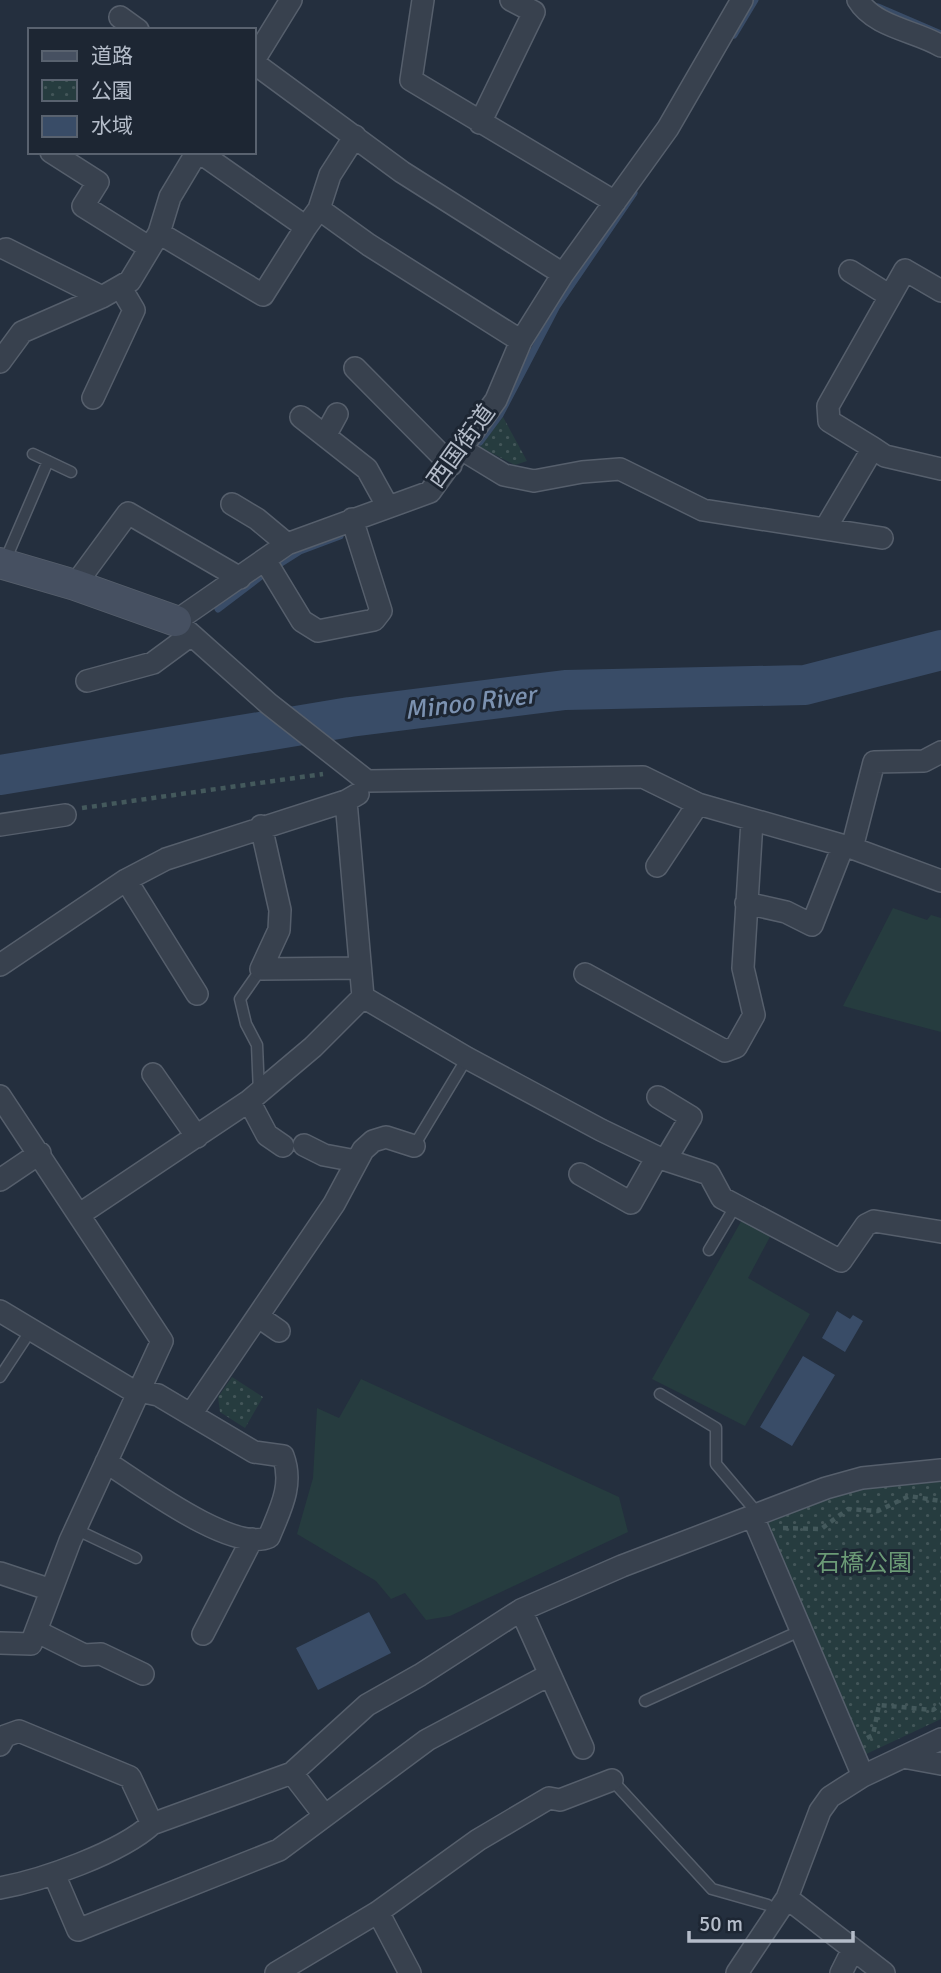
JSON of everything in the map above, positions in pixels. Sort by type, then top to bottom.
[{"type":"street","points":[[256,59],[290,0]]},
{"type":"street","points":[[423,0],[411,80],[615,202]]},
{"type":"street","points":[[480,123],[534,12],[511,0]]},
{"type":"street","name":"西国街道","points":[[87,681],[153,663],[183,628],[240,578],[287,544],[430,492],[496,400],[521,341],[564,274],[668,128],[736,2]]},
{"type":"street","points":[[863,3],[941,46]]},
{"type":"street","points":[[120,17],[135,28]]},
{"type":"street","points":[[256,63],[402,172],[564,274]]},
{"type":"street","points":[[54,154],[98,182],[83,206],[154,241],[259,302],[319,209],[330,174],[355,136]]},
{"type":"street","points":[[0,362],[22,332],[102,298],[130,281],[154,241],[170,197],[197,154]]},
{"type":"street","points":[[201,154],[306,227]]},
{"type":"street","points":[[319,209],[369,245],[521,341]]},
{"type":"street","points":[[6,249],[102,298]]},
{"type":"street","points":[[941,291],[905,270],[828,406],[829,421],[886,456],[941,470]]},
{"type":"street","points":[[850,271],[890,296]]},
{"type":"street","points":[[102,390],[134,310],[121,288]]},
{"type":"street","points":[[355,368],[368,394],[457,457],[504,475],[534,481],[582,472],[620,469],[703,510],[882,538]]},
{"type":"street","points":[[325,436],[337,414]]},
{"type":"street","points":[[302,417],[367,469],[388,507]]},
{"type":"street","points":[[825,529],[873,448]]},
{"type":"street","points":[[232,504],[257,519],[287,544]]},
{"type":"street","points":[[75,585],[128,513],[240,578]]},
{"type":"street","points":[[265,560],[302,621],[318,631],[374,620],[381,611],[352,519]]},
{"type":"street","points":[[2,563],[75,585],[183,628],[269,704],[354,772],[643,777],[698,804],[847,847],[941,881]]},
{"type":"street","points":[[746,903],[786,912],[812,925],[847,847],[874,762],[924,761],[941,752]]},
{"type":"street","points":[[0,965],[126,880],[166,859],[261,826],[346,801],[358,793],[354,772]]},
{"type":"street","points":[[346,801],[363,997]]},
{"type":"street","points":[[657,866],[698,804]]},
{"type":"street","points":[[0,825],[65,815]]},
{"type":"street","points":[[585,975],[725,1051],[736,1047],[754,1015],[743,968],[752,821]]},
{"type":"street","points":[[261,826],[280,909],[279,930],[261,969],[360,968]]},
{"type":"street","points":[[126,880],[197,993]]},
{"type":"street","points":[[363,997],[467,1058],[662,1158],[709,1174],[722,1198],[841,1261],[866,1225],[874,1221],[941,1232]]},
{"type":"street","points":[[80,1214],[254,1097],[313,1047],[363,997]]},
{"type":"street","points":[[153,1074],[197,1137]]},
{"type":"street","points":[[0,1096],[162,1341],[75,1529],[31,1644],[0,1643]]},
{"type":"street","points":[[254,1097],[267,1135],[293,1146],[356,1161]]},
{"type":"street","points":[[580,1174],[631,1203],[691,1117],[658,1097]]},
{"type":"street","points":[[191,1414],[259,1317],[334,1204],[356,1161],[373,1140],[386,1137],[414,1146]]},
{"type":"street","points":[[0,1180],[40,1153]]},
{"type":"street","points":[[0,1311],[130,1389],[158,1395],[254,1452],[283,1456],[288,1469],[283,1504],[269,1536],[252,1539],[204,1524],[106,1462]]},
{"type":"street","points":[[259,1317],[279,1331]]},
{"type":"street","points":[[0,1888],[54,1874],[139,1836],[152,1824],[292,1773],[367,1705],[420,1675],[521,1610],[622,1566],[757,1521],[826,1488],[862,1478],[941,1470]]},
{"type":"street","points":[[757,1521],[863,1776]]},
{"type":"street","points":[[203,1634],[221,1618],[252,1539]]},
{"type":"street","points":[[0,1573],[51,1590]]},
{"type":"street","points":[[521,1610],[583,1748]]},
{"type":"street","points":[[36,1630],[84,1655],[101,1654],[143,1674]]},
{"type":"street","points":[[54,1874],[78,1930],[279,1850],[427,1740],[549,1675]]},
{"type":"street","points":[[0,1745],[5,1735],[19,1731],[130,1777],[152,1824]]},
{"type":"street","points":[[737,1973],[777,1901],[820,1811],[830,1797],[863,1776],[941,1739]]},
{"type":"street","points":[[902,1758],[941,1764]]},
{"type":"street","points":[[292,1773],[325,1816]]},
{"type":"street","points":[[276,1973],[378,1912],[478,1840],[549,1798],[560,1800],[612,1780]]},
{"type":"street","points":[[777,1901],[853,1949],[884,1973]]},
{"type":"street","points":[[378,1912],[410,1973]]},
{"type":"street","points":[[841,1973],[853,1949]]},
{"type":"lane","points":[[33,454],[71,472]]},
{"type":"lane","points":[[2,563],[48,461]]},
{"type":"lane","points":[[254,1097],[257,1045],[246,1024],[240,999],[261,969]]},
{"type":"lane","points":[[414,1146],[467,1058]]},
{"type":"lane","points":[[709,1250],[736,1205]]},
{"type":"lane","points":[[0,1377],[31,1330]]},
{"type":"lane","points":[[660,1394],[716,1428],[716,1464],[757,1521]]},
{"type":"lane","points":[[75,1529],[136,1558]]},
{"type":"lane","points":[[645,1701],[802,1630]]},
{"type":"lane","points":[[612,1780],[712,1889],[777,1901]]},
{"type":"path","points":[[65,815],[80,808],[161,795],[354,772]]},
{"type":"path","points":[[757,1521],[767,1526],[821,1529],[848,1509],[878,1511],[909,1496],[941,1501]]},
{"type":"path","points":[[850,1746],[873,1735],[879,1705],[933,1710],[941,1704]]},
{"type":"green space","points":[[503,417],[527,461],[515,465],[480,447]]},
{"type":"green space","points":[[893,908],[927,920],[931,915],[941,918],[941,1032],[843,1006]]},
{"type":"green space","points":[[743,1218],[772,1233],[748,1278],[810,1314],[745,1426],[652,1379]]},
{"type":"green space","points":[[232,1377],[263,1397],[245,1428],[220,1412],[218,1397]]},
{"type":"green space","points":[[361,1379],[619,1497],[628,1532],[450,1616],[426,1620],[405,1593],[391,1599],[376,1581],[297,1534],[313,1478],[317,1408],[339,1418]]},
{"type":"green space","name":"石橋公園","points":[[941,1474],[941,1719],[862,1756],[767,1526],[770,1516],[864,1483]]},
{"type":"water","points":[[837,1311],[850,1319],[853,1315],[863,1321],[845,1352],[822,1338]]},
{"type":"water","points":[[803,1356],[835,1375],[792,1446],[760,1427]]},
{"type":"water","points":[[369,1612],[391,1653],[318,1690],[296,1648]]},
{"type":"waterway","points":[[734,35],[755,0]]},
{"type":"waterway","points":[[878,7],[941,34]]},
{"type":"waterway","points":[[480,442],[500,415],[557,306],[634,193]]},
{"type":"waterway","points":[[281,563],[300,551],[340,536]]},
{"type":"waterway","points":[[218,609],[260,577]]},
{"type":"waterway","name":"Minoo River","points":[[0,775],[350,717],[565,690],[805,685],[941,650]]}]
